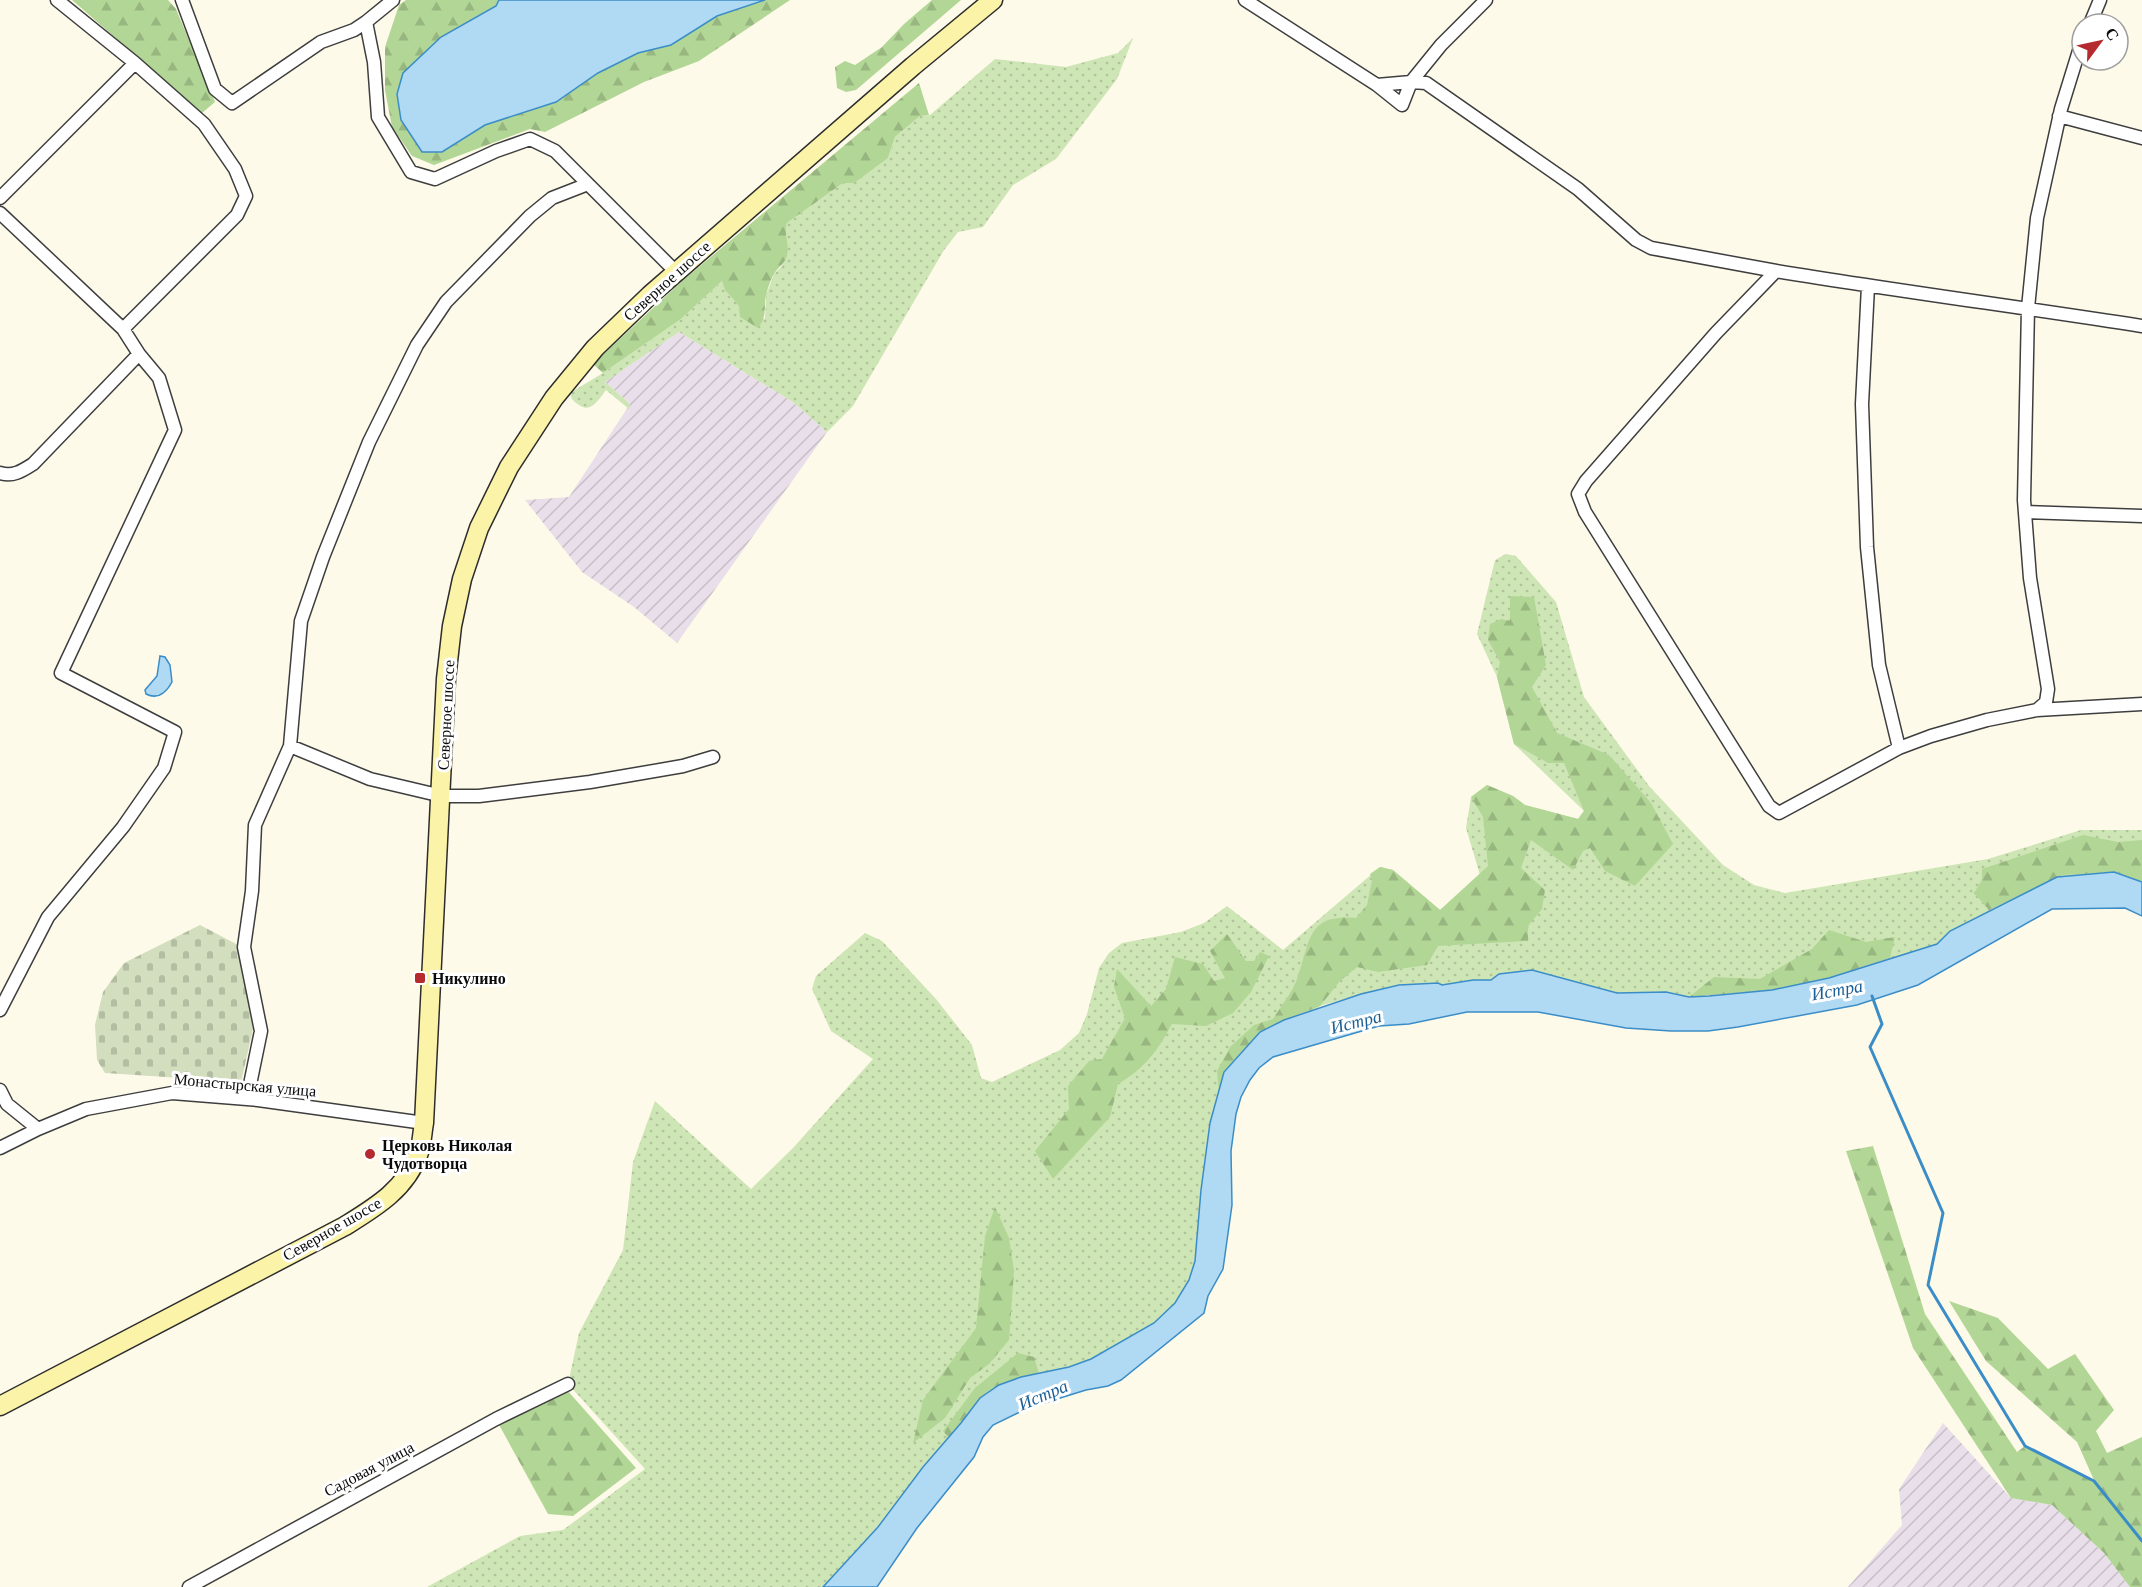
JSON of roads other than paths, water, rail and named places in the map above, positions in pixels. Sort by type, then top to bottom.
[{"type":"main road","name":"Северное шоссе","points":[[0,1406],[345,1226],[378,1205],[398,1188],[418,1154],[424,1123],[446,680],[452,626],[462,579],[479,528],[509,467],[554,398],[595,348],[676,272],[913,66],[993,0]]},
{"type":"street","points":[[57,0],[135,63],[204,124],[235,169],[246,196],[237,215],[123,329]]},
{"type":"street","points":[[182,0],[215,88],[232,103],[321,42],[354,30],[393,0]]},
{"type":"street","points":[[1245,0],[1377,85],[1402,105],[1411,82],[1440,45],[1486,0]]},
{"type":"street","points":[[366,22],[374,62],[378,117],[411,171],[435,179],[496,151],[530,139],[555,151],[676,272]]},
{"type":"street","points":[[0,198],[135,63]]},
{"type":"street","points":[[2037,710],[2046,702],[2048,689],[2030,578],[2025,512],[2025,378],[2028,308],[2037,218],[2059,116],[2072,72]]},
{"type":"street","points":[[1377,85],[1426,83],[1578,189],[1636,240],[1651,248],[1868,286],[2142,326]]},
{"type":"street","points":[[2059,116],[2142,138]]},
{"type":"street","points":[[247,1099],[261,1032],[244,947],[252,891],[255,825],[290,746],[301,621],[323,558],[369,442],[417,345],[446,302],[530,216],[552,198],[588,184]]},
{"type":"street","points":[[0,213],[123,329],[139,354],[159,378],[175,430],[62,673],[175,732],[164,768],[123,828],[48,917],[0,1010]]},
{"type":"street","points":[[1776,271],[1716,333],[1586,481],[1578,494],[1585,512],[1770,806],[1779,813],[1899,748],[1987,720],[2037,710],[2142,704]]},
{"type":"street","points":[[1868,286],[1862,404],[1867,548],[1879,665],[1899,748]]},
{"type":"street","points":[[0,473],[18,474],[33,464],[139,354]]},
{"type":"street","points":[[2025,512],[2142,516]]},
{"type":"street","points":[[290,746],[370,779],[442,796],[479,796],[590,782],[683,766],[713,757]]},
{"type":"street","points":[[0,1090],[7,1104],[38,1129]]},
{"type":"street","name":"Монастырская улица","points":[[0,1148],[86,1109],[172,1093],[247,1099],[424,1123]]},
{"type":"street","name":"Садовая улица","points":[[189,1587],[496,1419],[568,1384]]},
{"type":"water","points":[[499,0],[765,0],[717,16],[671,45],[638,53],[598,73],[556,102],[485,125],[442,152],[422,152],[401,120],[397,94],[403,73],[441,37],[496,6]]},
{"type":"water","points":[[160,656],[165,657],[170,665],[172,682],[158,696],[150,696],[145,690],[157,676]]},
{"type":"water","name":"Истра","points":[[2114,872],[2142,882],[2142,916],[2125,908],[2052,909],[1918,985],[1857,1005],[1708,1031],[1626,1028],[1538,1012],[1467,1012],[1409,1024],[1379,1026],[1273,1057],[1259,1068],[1250,1080],[1241,1097],[1236,1114],[1231,1151],[1232,1205],[1223,1269],[1208,1296],[1204,1313],[1121,1380],[1108,1386],[1086,1390],[1028,1408],[993,1425],[983,1437],[974,1457],[917,1528],[877,1587],[823,1587],[878,1527],[923,1467],[980,1398],[999,1385],[1021,1377],[1069,1367],[1091,1359],[1154,1323],[1175,1303],[1189,1280],[1195,1261],[1210,1123],[1224,1072],[1260,1032],[1284,1020],[1361,994],[1399,985],[1438,983],[1442,985],[1473,980],[1491,980],[1499,974],[1532,970],[1617,993],[1666,992],[1689,997],[1772,990],[1829,978],[1937,944],[1950,931],[2057,877]]},
{"type":"waterway","name":"Истра","points":[[1872,996],[1882,1024],[1870,1047],[1943,1213],[1928,1285],[2025,1446],[2094,1481],[2142,1541]]},
{"type":"place","name":"Никулино","points":[[420,978]]},
{"type":"place","name":"Церковь Николая Чудотворца","points":[[370,1154]]}]
